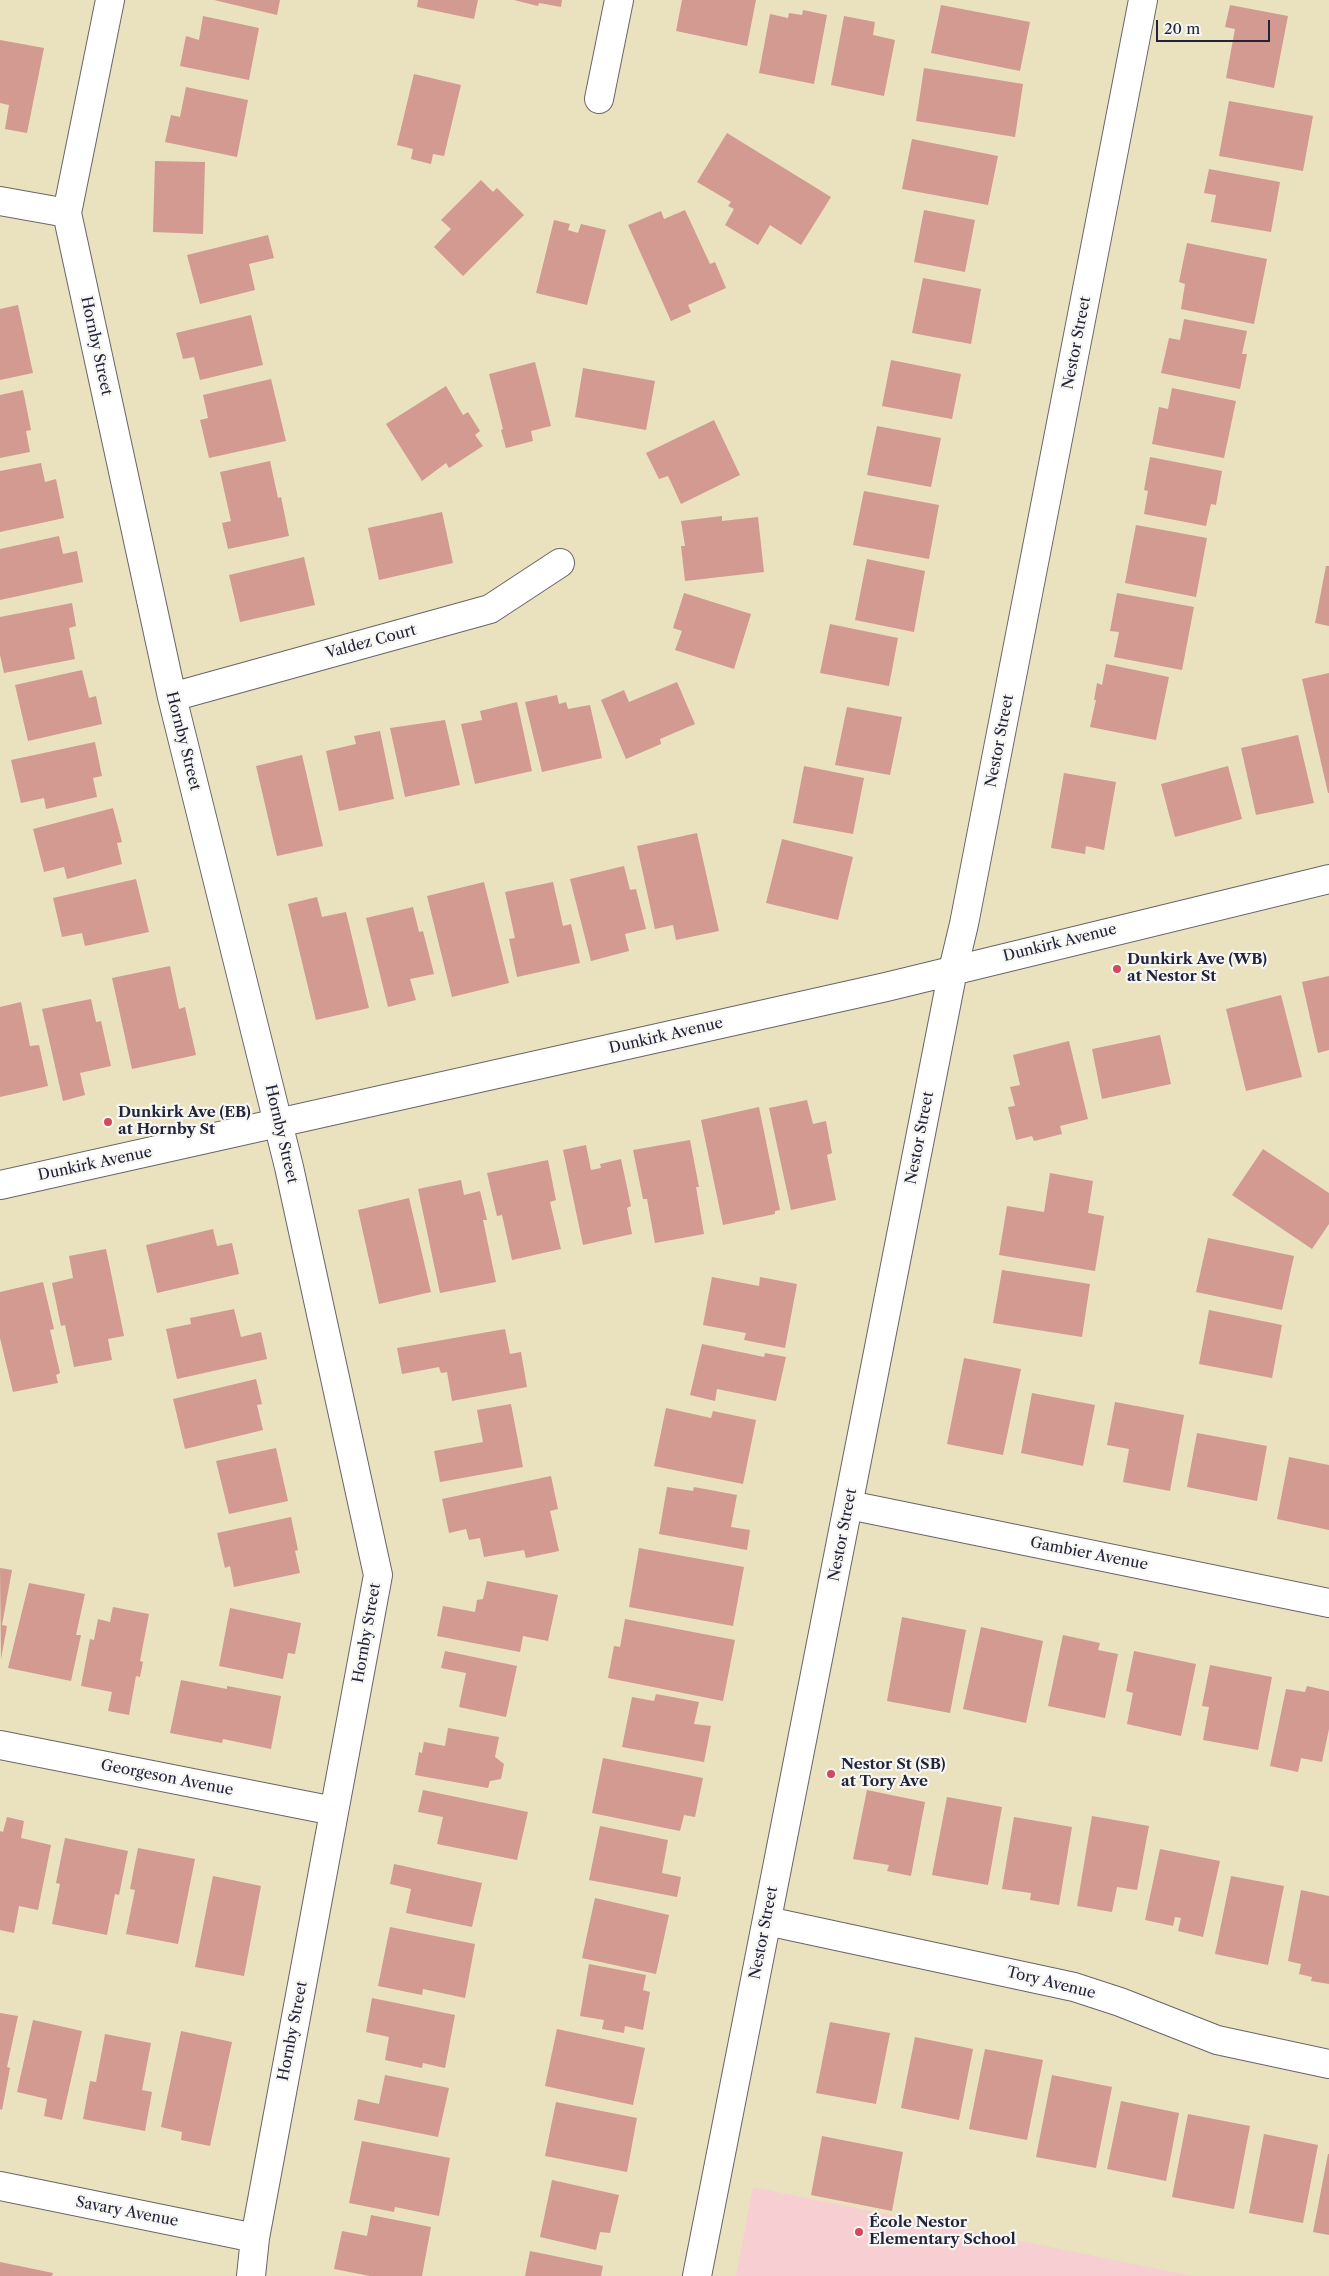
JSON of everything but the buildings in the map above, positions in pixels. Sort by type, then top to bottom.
[{"type":"street","name":"Hornby Street","points":[[110,0],[67,213],[172,697],[279,1124],[378,1575],[254,2238],[251,2276]]},
{"type":"street","points":[[599,99],[619,0]]},
{"type":"street","name":"Nestor Street","points":[[697,2276],[953,970],[964,924],[1143,0]]},
{"type":"street","points":[[0,201],[67,213]]},
{"type":"street","name":"Valdez Court","points":[[172,697],[490,609],[560,563]]},
{"type":"street","name":"Dunkirk Avenue","points":[[0,1185],[279,1124],[953,970],[1329,879]]},
{"type":"street","name":"Gambier Avenue","points":[[849,1505],[1329,1603]]},
{"type":"street","name":"Georgeson Avenue","points":[[0,1745],[334,1812]]},
{"type":"street","name":"Tory Avenue","points":[[767,1921],[1074,1988],[1120,2002],[1217,2040],[1329,2064]]},
{"type":"street","name":"Savary Avenue","points":[[0,2186],[254,2238]]},
{"type":"shaded area","name":"École Nestor Elementary School","points":[[753,2187],[1193,2276],[736,2276]]},
{"type":"place","name":"Dunkirk Ave (WB) at Nestor St","points":[[1117,969]]},
{"type":"place","name":"Dunkirk Ave (EB) at Hornby St","points":[[108,1122]]},
{"type":"place","name":"Nestor St (SB) at Tory Ave","points":[[831,1774]]},
{"type":"place","name":"École Nestor Elementary School","points":[[859,2232]]}]
